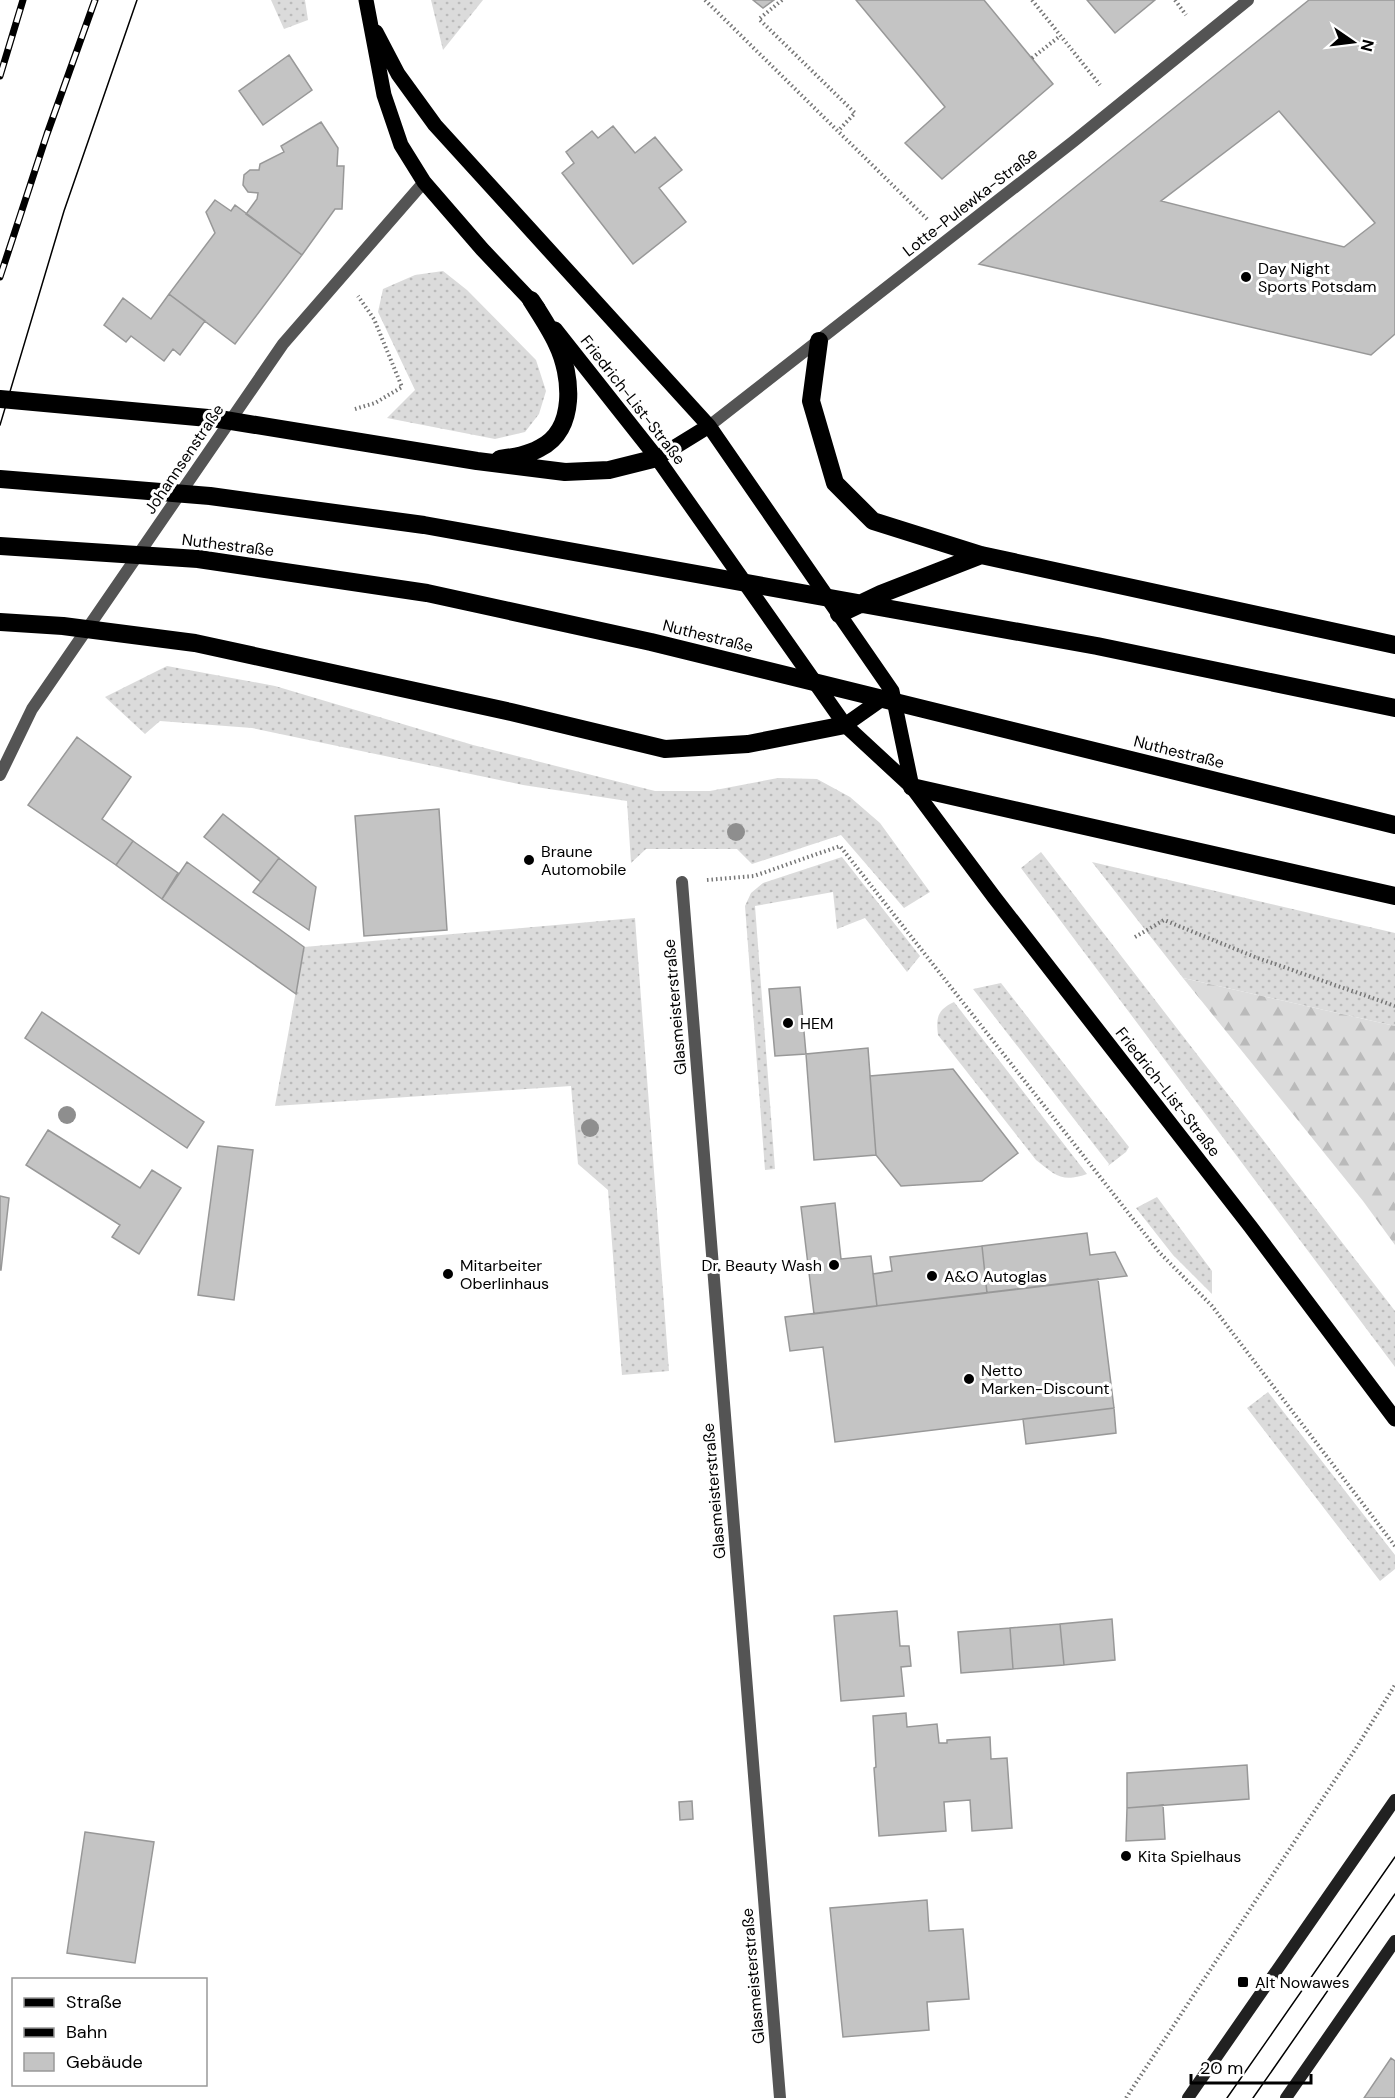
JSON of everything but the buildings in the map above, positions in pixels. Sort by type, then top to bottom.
[{"type":"highway","points":[[477,461],[516,457],[542,448],[560,430],[567,410],[568,378],[558,344],[531,300]]},
{"type":"highway","points":[[819,342],[811,401],[835,483],[873,521],[981,555],[1395,645]]},
{"type":"highway","points":[[0,399],[219,419],[477,461],[565,472],[609,470],[657,458]]},
{"type":"highway","points":[[0,479],[210,496],[424,525],[1097,646],[1395,708]]},
{"type":"highway","name":"Nuthestraße","points":[[0,546],[198,559],[427,593],[651,642],[1395,825]]},
{"type":"highway","points":[[839,614],[881,594],[981,555]]},
{"type":"highway","points":[[0,622],[63,626],[195,642],[511,712],[665,749],[748,744],[845,725]]},
{"type":"highway","points":[[912,787],[1395,896]]},
{"type":"main road","name":"Friedrich-List-Straße","points":[[366,0],[384,95],[401,145],[424,182],[482,249],[531,300],[657,458],[845,725],[912,787],[994,897],[1257,1235],[1395,1419]]},
{"type":"main road","name":"Friedrich-List-Straße","points":[[368,16],[398,74],[435,125],[709,426],[892,692],[912,787]]},
{"type":"main road","points":[[657,458],[709,426]]},
{"type":"main road","points":[[845,725],[892,692]]},
{"type":"street","name":"Lotte-Pulewka-Straße","points":[[709,426],[1119,106],[1248,0]]},
{"type":"street","name":"Johannsenstraße","points":[[0,775],[32,709],[283,344],[424,182]]},
{"type":"street","name":"Glasmeisterstraße","points":[[682,882],[780,2098]]},
{"type":"street","points":[[1188,2098],[1395,1800]]},
{"type":"street","points":[[1286,2098],[1395,1941]]},
{"type":"path","points":[[705,0],[948,239]]},
{"type":"path","points":[[782,0],[759,19],[855,113],[838,131]]},
{"type":"path","points":[[1032,0],[1119,106]]},
{"type":"path","points":[[1032,58],[1060,36]]},
{"type":"path","points":[[352,409],[375,403],[402,387],[374,319]]},
{"type":"path","points":[[682,882],[754,876],[840,846],[1159,1252],[1212,1306],[1395,1546]]},
{"type":"path","points":[[1135,937],[1164,920],[1255,957],[1395,1006]]},
{"type":"path","points":[[1125,2098],[1358,1745],[1395,1685]]},
{"type":"green space","points":[[271,0],[305,0],[308,20],[284,29]]},
{"type":"green space","points":[[431,0],[483,0],[443,50]]},
{"type":"green space","points":[[443,271],[467,290],[536,360],[546,391],[539,414],[525,432],[495,439],[387,418],[415,390],[378,312],[383,289],[415,275]]},
{"type":"green space","points":[[167,666],[275,686],[473,745],[655,791],[710,791],[778,778],[817,779],[850,797],[880,823],[930,892],[904,908],[841,835],[752,864],[737,849],[646,849],[631,863],[627,801],[523,785],[252,728],[160,721],[145,734],[105,697]]},
{"type":"green space","points":[[1041,852],[1395,1311],[1395,1367],[1021,868]]},
{"type":"green space","points":[[842,857],[920,956],[907,972],[865,918],[837,929],[833,892],[755,906],[775,1169],[765,1170],[745,906],[751,893],[763,883]]},
{"type":"green space","points":[[1092,862],[1395,933],[1395,1026],[1183,978]]},
{"type":"green space","points":[[635,918],[669,1371],[622,1375],[608,1190],[578,1164],[571,1086],[275,1106],[304,947]]},
{"type":"green space","points":[[1183,978],[1395,1026],[1395,1245],[1363,1201]]},
{"type":"green space","points":[[1001,983],[1129,1147],[1108,1166],[1109,1164],[973,989]]},
{"type":"green space","points":[[954,1002],[1087,1174],[1071,1178],[1059,1176],[1036,1160],[938,1035],[939,1015],[944,1008]]},
{"type":"green space","points":[[1157,1197],[1212,1271],[1212,1294],[1173,1255],[1136,1208]]},
{"type":"green space","points":[[1268,1392],[1395,1555],[1395,1569],[1380,1581],[1247,1408]]},
{"type":"tram line","points":[[0,425],[64,211],[137,0]]},
{"type":"tram line","points":[[1227,2098],[1395,1857]]},
{"type":"tram line","points":[[1253,2098],[1395,1894]]},
{"type":"railway","points":[[0,76],[23,0]]},
{"type":"railway","points":[[0,277],[47,134],[95,0]]},
{"type":"place","name":"Day Night Sports Potsdam","points":[[1246,277]]},
{"type":"place","name":"Braune Automobile","points":[[529,860]]},
{"type":"place","name":"HEM","points":[[788,1023]]},
{"type":"place","name":"Dr. Beauty Wash","points":[[834,1265]]},
{"type":"place","name":"Mitarbeiter Oberlinhaus","points":[[448,1274]]},
{"type":"place","name":"A&O Autoglas","points":[[932,1276]]},
{"type":"place","name":"Netto Marken-Discount","points":[[969,1379]]},
{"type":"place","name":"Kita Spielhaus","points":[[1126,1856]]},
{"type":"place","name":"Alt Nowawes","points":[[1243,1982]]}]
